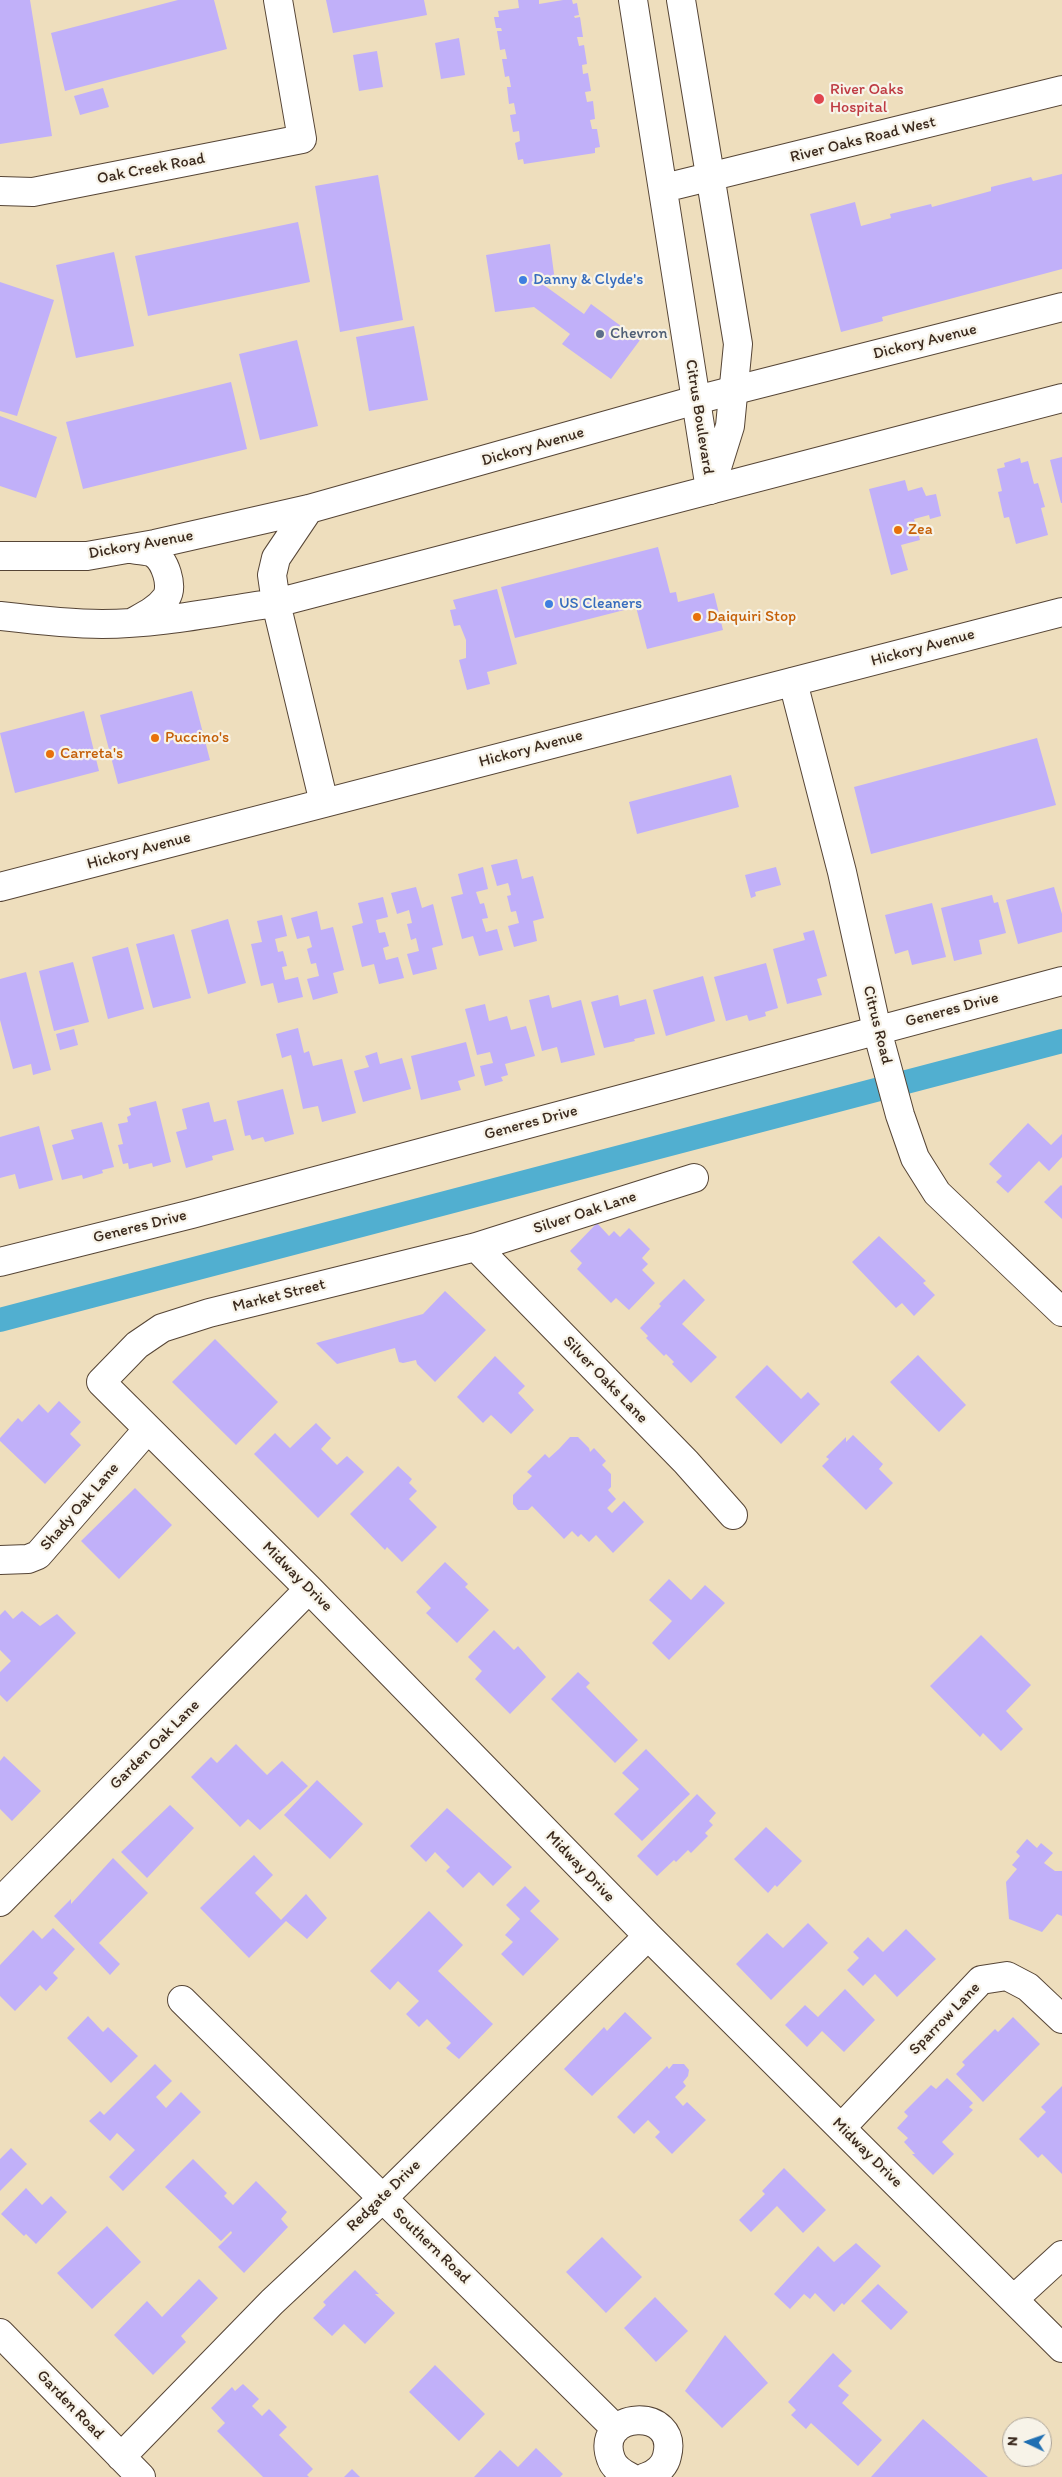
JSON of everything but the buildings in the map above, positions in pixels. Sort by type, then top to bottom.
[{"type":"street","name":"Oak Creek Road","points":[[0,192],[33,192],[302,138],[278,0]]},
{"type":"street","name":"Citrus Boulevard","points":[[633,0],[710,490]]},
{"type":"street","name":"Citrus Boulevard","points":[[681,0],[738,344],[730,426],[710,490]]},
{"type":"street","name":"River Oaks Road West","points":[[664,188],[1062,90]]},
{"type":"street","name":"Dickory Avenue","points":[[0,556],[87,556],[309,510],[696,400],[1062,307]]},
{"type":"street","points":[[0,616],[38,621],[103,624],[276,603],[1062,398]]},
{"type":"street","points":[[309,510],[276,558],[272,575],[276,603],[324,803]]},
{"type":"street","points":[[127,549],[152,553],[162,562],[169,580],[167,596],[155,610],[135,621]]},
{"type":"street","name":"Hickory Avenue","points":[[0,887],[1062,612]]},
{"type":"street","name":"Citrus Road","points":[[793,682],[842,872],[879,1036],[900,1115],[915,1158],[938,1192],[1062,1312]]},
{"type":"street","name":"Generes Drive","points":[[0,1262],[879,1036],[1062,981]]},
{"type":"street","name":"Silver Oak Lane","points":[[476,1247],[694,1178]]},
{"type":"street","name":"Market Street","points":[[101,1382],[137,1344],[162,1328],[209,1313],[476,1247]]},
{"type":"street","name":"Silver Oaks Lane","points":[[476,1247],[686,1462],[732,1515]]},
{"type":"street","name":"Midway Drive","points":[[101,1382],[309,1589],[648,1936],[1062,2348]]},
{"type":"street","name":"Shady Oak Lane","points":[[0,1560],[28,1559],[38,1555],[148,1430]]},
{"type":"street","name":"Garden Oak Lane","points":[[0,1902],[309,1589]]},
{"type":"street","name":"Redgate Drive","points":[[121,2457],[272,2302],[382,2198],[648,1936]]},
{"type":"street","name":"Sparrow Lane","points":[[842,2128],[981,1980],[1007,1976],[1028,1987],[1062,2019]]},
{"type":"street","name":"Southern Road","points":[[182,2000],[616,2429]]},
{"type":"street","points":[[1014,2299],[1062,2255]]},
{"type":"street","name":"Garden Road","points":[[0,2333],[141,2477]]},
{"type":"street","points":[[630,2477],[621,2473],[610,2458],[611,2438],[616,2429],[630,2420],[640,2419],[654,2424],[665,2434],[668,2447],[667,2457],[662,2467],[646,2477]]},
{"type":"waterway","points":[[0,1320],[1062,1041]]},
{"type":"place","name":"River Oaks Hospital","points":[[819,99]]},
{"type":"place","name":"Danny & Clyde's","points":[[523,280]]},
{"type":"place","name":"Chevron","points":[[600,334]]},
{"type":"place","name":"Zea","points":[[898,530]]},
{"type":"place","name":"US Cleaners","points":[[549,604]]},
{"type":"place","name":"Daiquiri Stop","points":[[697,617]]},
{"type":"place","name":"Puccino's","points":[[155,738]]},
{"type":"place","name":"Carreta's","points":[[50,754]]}]
